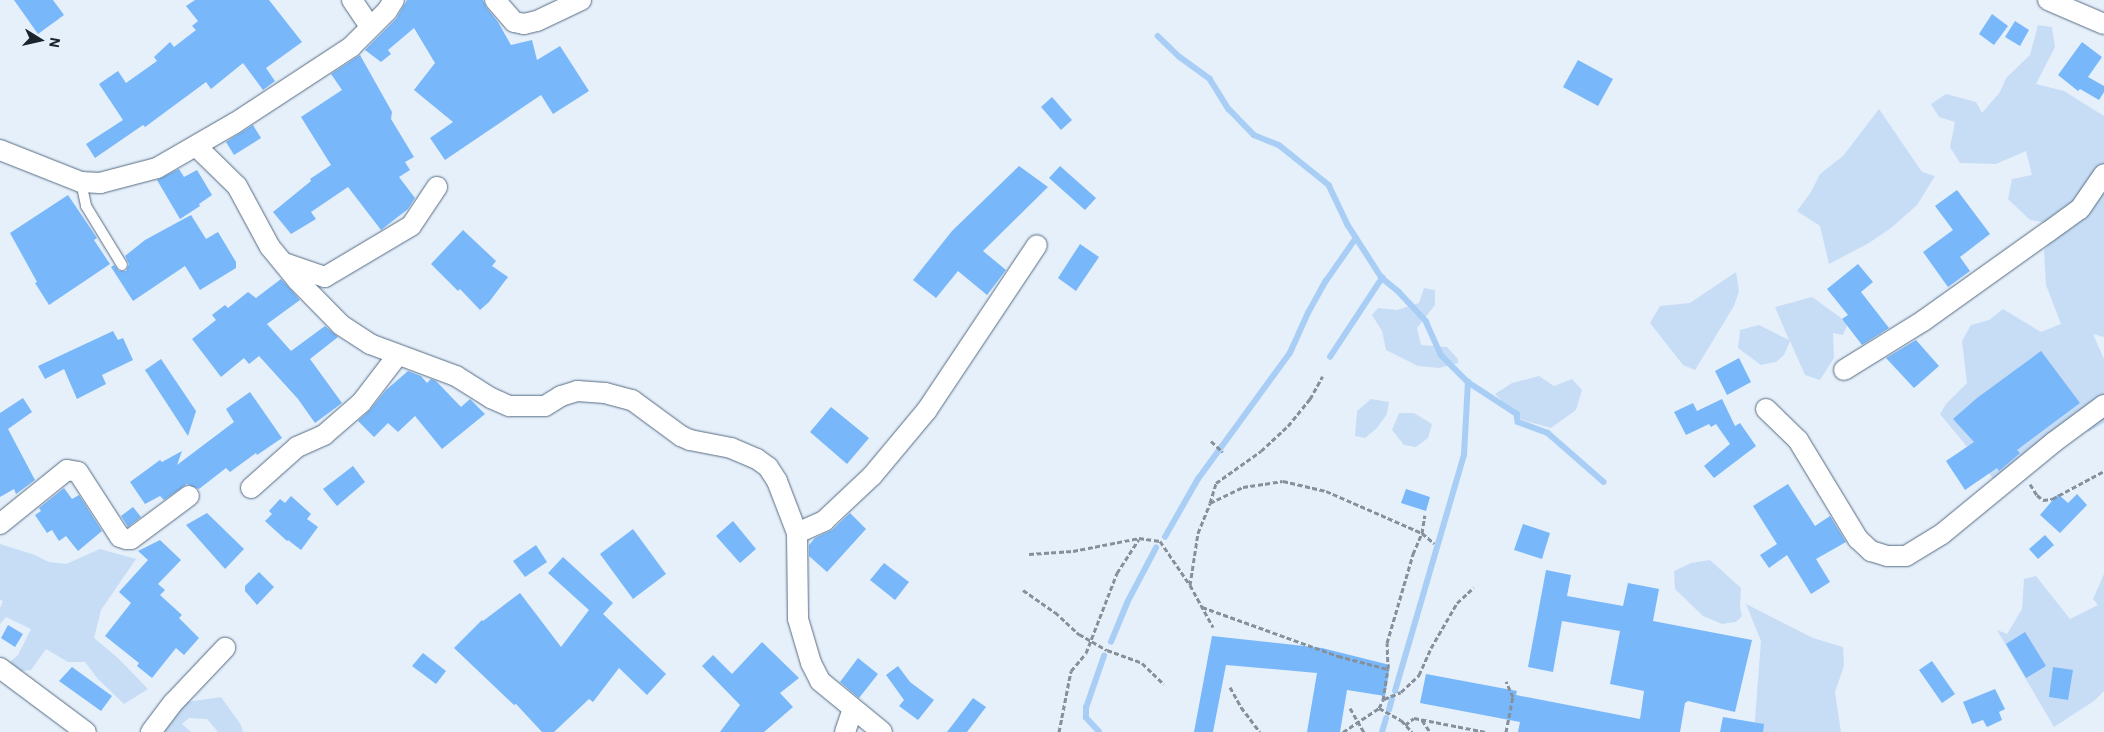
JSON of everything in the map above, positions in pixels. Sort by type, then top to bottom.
[{"type":"street","points":[[352,0],[370,27]]},
{"type":"street","points":[[0,150],[81,182],[100,183],[157,168],[196,146],[351,47],[387,11],[394,0]]},
{"type":"street","points":[[495,0],[514,22],[524,24],[537,22],[581,0]]},
{"type":"street","points":[[2048,0],[2104,24]]},
{"type":"street","points":[[196,146],[237,186],[270,247],[284,264],[341,325],[370,344],[397,356],[456,376],[491,398],[509,406],[545,406],[561,396],[577,391],[605,393],[632,400],[680,436],[690,440],[731,448],[757,459],[768,467],[777,481],[796,533],[798,619],[804,644],[820,681],[882,732]]},
{"type":"street","points":[[1844,370],[1923,321],[2080,209],[2104,174]]},
{"type":"street","points":[[284,264],[325,277],[411,226],[437,187]]},
{"type":"street","points":[[796,533],[824,520],[878,469],[927,410],[1037,245]]},
{"type":"street","points":[[251,488],[297,447],[324,435],[361,403],[397,356]]},
{"type":"street","points":[[1766,409],[1798,440],[1858,538],[1871,551],[1887,556],[1906,556],[1942,534],[2026,465],[2104,406]]},
{"type":"street","points":[[0,524],[68,470],[78,472],[120,537],[126,539],[131,539],[189,496]]},
{"type":"street","points":[[151,732],[173,702],[225,648]]},
{"type":"street","points":[[0,668],[86,732]]},
{"type":"street","points":[[845,732],[852,709]]},
{"type":"lane","points":[[81,182],[86,206],[122,265]]},
{"type":"path","points":[[1190,585],[1198,533],[1216,483],[1261,451],[1288,426],[1310,399],[1323,376]]},
{"type":"path","points":[[1211,441],[1223,452]]},
{"type":"path","points":[[2026,465],[2030,486],[2043,500],[2052,499],[2104,471]]},
{"type":"path","points":[[1210,503],[1243,487],[1283,481],[1326,491],[1422,533],[1434,543]]},
{"type":"path","points":[[1343,732],[1379,708],[1384,700],[1388,670],[1387,643],[1426,516]]},
{"type":"path","points":[[1059,732],[1071,671],[1086,653],[1117,573],[1139,538]]},
{"type":"path","points":[[1029,554],[1073,551],[1139,538],[1160,541],[1190,585],[1214,627]]},
{"type":"path","points":[[1384,700],[1401,692],[1419,675],[1431,648],[1457,603],[1474,587]]},
{"type":"path","points":[[1023,590],[1055,612],[1079,634],[1091,639],[1107,650],[1142,663],[1164,684]]},
{"type":"path","points":[[1202,607],[1338,656],[1388,670]]},
{"type":"path","points":[[1506,681],[1513,697],[1506,732]]},
{"type":"path","points":[[1230,687],[1240,707],[1260,732]]},
{"type":"path","points":[[1350,708],[1364,732]]},
{"type":"path","points":[[1379,708],[1405,725],[1412,732]]},
{"type":"path","points":[[1405,725],[1414,718],[1486,732]]},
{"type":"path","points":[[1421,720],[1430,732]]},
{"type":"shaded area","points":[[2038,25],[2052,27],[2055,47],[2036,84],[2064,91],[2104,116],[2104,337],[2093,334],[2104,359],[2104,423],[2088,432],[2085,422],[2001,488],[1940,414],[1946,404],[1967,383],[1962,341],[1971,325],[1989,320],[2003,309],[2041,332],[2061,324],[2046,285],[2044,250],[2065,226],[2030,220],[2008,199],[2012,179],[2032,175],[2026,151],[1996,164],[1960,163],[1950,147],[1955,122],[1939,117],[1931,104],[1946,94],[1976,102],[1982,113],[2000,92],[2006,78],[2030,55]]},
{"type":"shaded area","points":[[1879,109],[1922,172],[1935,176],[1917,205],[1891,228],[1869,243],[1829,264],[1820,226],[1797,211],[1811,192],[1820,174],[1843,156]]},
{"type":"shaded area","points":[[1736,272],[1739,291],[1734,306],[1695,370],[1683,365],[1650,323],[1660,306],[1690,303]]},
{"type":"shaded area","points":[[1424,288],[1435,290],[1435,305],[1417,328],[1421,345],[1447,347],[1458,359],[1458,363],[1439,368],[1418,366],[1386,350],[1382,331],[1372,315],[1378,308],[1397,310],[1419,303]]},
{"type":"shaded area","points":[[1812,297],[1848,323],[1843,335],[1833,333],[1834,358],[1820,380],[1805,375],[1790,341],[1784,355],[1776,362],[1761,365],[1738,348],[1740,330],[1759,325],[1789,340],[1775,307]]},
{"type":"shaded area","points":[[1539,376],[1554,386],[1572,379],[1582,390],[1576,410],[1551,428],[1522,420],[1495,394],[1512,383]]},
{"type":"shaded area","points":[[1371,399],[1389,402],[1387,414],[1377,428],[1365,438],[1355,436],[1357,411]]},
{"type":"shaded area","points":[[1399,413],[1414,413],[1432,424],[1428,438],[1416,447],[1404,445],[1392,430]]},
{"type":"shaded area","points":[[0,544],[35,555],[49,562],[66,564],[100,549],[136,559],[101,610],[94,638],[118,658],[148,689],[124,704],[98,679],[85,662],[68,662],[46,649],[31,670],[17,672],[10,662],[18,655],[31,629],[6,617],[0,624],[0,608],[3,601],[0,600]]},
{"type":"shaded area","points":[[1710,560],[1741,588],[1740,607],[1742,616],[1736,622],[1722,624],[1703,616],[1675,589],[1674,571],[1691,563]]},
{"type":"shaded area","points":[[2104,574],[2104,691],[2094,701],[2054,727],[1997,630],[2007,634],[2022,609],[2024,579],[2036,576],[2070,619],[2098,605],[2093,599]]},
{"type":"shaded area","points":[[1746,604],[1813,638],[1843,647],[1844,666],[1835,692],[1841,732],[1754,732],[1761,641]]},
{"type":"shaded area","points":[[221,697],[241,725],[243,732],[218,732],[207,719],[189,718],[182,724],[191,732],[164,732],[166,721],[187,702]]},
{"type":"building","points":[[14,0],[53,0],[64,15],[38,34]]},
{"type":"building","points":[[195,0],[269,0],[302,42],[266,68],[275,81],[263,90],[243,63],[211,89],[206,82],[145,127],[143,125],[95,158],[86,144],[123,120],[99,84],[118,71],[126,83],[157,61],[154,57],[170,42],[174,47],[196,30],[192,26],[198,21],[186,6]]},
{"type":"building","points":[[407,0],[483,0],[511,45],[532,40],[537,60],[560,46],[589,91],[553,114],[541,95],[445,160],[430,138],[453,122],[414,90],[435,63],[414,28],[388,50],[391,54],[381,62],[365,50],[396,19]]},
{"type":"building","points":[[1992,14],[2008,26],[1994,45],[1979,34]]},
{"type":"building","points":[[2015,21],[2029,30],[2020,46],[2005,37]]},
{"type":"building","points":[[2082,42],[2102,57],[2088,77],[2104,86],[2104,92],[2099,100],[2080,89],[2078,91],[2058,75]]},
{"type":"building","points":[[360,55],[392,112],[391,119],[414,157],[405,162],[410,170],[399,177],[415,198],[408,209],[381,230],[348,187],[311,212],[316,219],[291,234],[273,212],[311,181],[310,179],[331,165],[301,117],[342,90],[331,74]]},
{"type":"building","points":[[1578,60],[1613,79],[1598,106],[1563,87]]},
{"type":"building","points":[[1052,97],[1072,120],[1061,130],[1041,107]]},
{"type":"building","points":[[253,125],[261,138],[234,155],[226,142]]},
{"type":"building","points":[[1019,166],[1048,187],[983,251],[1006,270],[987,295],[958,271],[936,298],[913,280],[952,231]]},
{"type":"building","points":[[1060,166],[1096,198],[1085,210],[1049,178]]},
{"type":"building","points":[[179,169],[184,177],[197,170],[212,195],[199,204],[200,206],[180,219],[157,180]]},
{"type":"building","points":[[1957,190],[1990,234],[1960,257],[1970,271],[1948,287],[1923,252],[1953,230],[1935,206]]},
{"type":"building","points":[[68,195],[97,238],[94,240],[110,264],[49,305],[35,283],[37,282],[10,233]]},
{"type":"building","points":[[191,215],[206,239],[218,232],[236,262],[236,268],[200,290],[185,266],[133,301],[111,267],[114,265],[119,271],[126,271],[129,264],[125,256],[145,240]]},
{"type":"building","points":[[463,230],[496,261],[492,266],[508,277],[489,302],[480,310],[460,289],[458,291],[431,264]]},
{"type":"building","points":[[1080,244],[1099,257],[1076,291],[1058,278]]},
{"type":"building","points":[[1858,264],[1873,282],[1861,292],[1889,328],[1862,345],[1842,319],[1848,315],[1827,289]]},
{"type":"building","points":[[281,279],[300,300],[267,324],[291,351],[325,326],[338,337],[310,359],[342,403],[315,423],[298,399],[259,356],[249,364],[244,358],[221,377],[192,339],[216,320],[212,315],[225,305],[228,308],[248,292],[256,298]]},
{"type":"building","points":[[113,331],[118,340],[123,338],[133,360],[102,375],[106,384],[77,399],[64,369],[45,379],[38,366]]},
{"type":"building","points":[[1916,340],[1939,366],[1914,388],[1886,358]]},
{"type":"building","points":[[2041,351],[2080,403],[2017,450],[2020,453],[1999,471],[1997,468],[1965,490],[1946,461],[1974,442],[1953,419],[1977,398]]},
{"type":"building","points":[[1739,358],[1751,382],[1727,395],[1715,371]]},
{"type":"building","points":[[161,359],[196,411],[188,436],[145,370]]},
{"type":"building","points":[[408,371],[421,376],[427,383],[431,379],[436,381],[461,407],[470,399],[485,414],[442,449],[415,416],[398,432],[388,423],[374,437],[358,421],[370,410],[386,390]]},
{"type":"building","points":[[250,392],[282,438],[257,455],[256,453],[230,472],[226,468],[199,489],[187,484],[164,500],[160,496],[145,504],[130,482],[160,460],[162,462],[182,451],[177,465],[234,422],[226,409]]},
{"type":"building","points":[[23,398],[32,412],[8,429],[35,480],[16,494],[14,489],[0,497],[0,413]]},
{"type":"building","points":[[1722,399],[1735,426],[1740,423],[1756,446],[1714,478],[1704,466],[1730,444],[1716,424],[1711,427],[1709,424],[1686,435],[1674,412],[1693,403],[1697,411]]},
{"type":"building","points":[[831,407],[869,438],[847,464],[810,432]]},
{"type":"building","points":[[353,466],[365,482],[337,506],[323,489]]},
{"type":"building","points":[[1788,484],[1815,526],[1830,516],[1846,542],[1816,559],[1830,582],[1811,594],[1787,555],[1769,568],[1760,555],[1777,544],[1753,506]]},
{"type":"building","points":[[64,488],[72,499],[79,495],[102,531],[78,551],[66,536],[59,541],[52,530],[47,533],[35,515],[41,511],[39,508]]},
{"type":"building","points":[[1406,489],[1430,497],[1426,511],[1401,503]]},
{"type":"building","points":[[2058,494],[2068,503],[2077,494],[2087,505],[2060,533],[2040,515]]},
{"type":"building","points":[[291,496],[311,514],[307,519],[318,527],[301,550],[287,541],[265,521],[272,514],[269,511],[280,499],[285,503]]},
{"type":"building","points":[[133,507],[141,517],[128,527],[121,516]]},
{"type":"building","points":[[207,513],[244,549],[225,569],[186,525]]},
{"type":"building","points":[[850,513],[866,529],[827,572],[809,556],[809,545],[815,538],[832,530]]},
{"type":"building","points":[[733,521],[756,549],[740,563],[716,536]]},
{"type":"building","points":[[1523,524],[1550,533],[1542,559],[1514,550]]},
{"type":"building","points":[[633,529],[666,574],[633,599],[600,554]]},
{"type":"building","points":[[2045,535],[2054,545],[2038,559],[2029,549]]},
{"type":"building","points":[[160,540],[181,560],[158,584],[165,590],[160,595],[182,615],[179,618],[199,638],[184,655],[176,648],[152,678],[137,666],[139,663],[105,636],[131,603],[119,592],[148,560],[138,551]]},
{"type":"building","points":[[536,545],[547,562],[525,577],[513,561]]},
{"type":"building","points":[[563,557],[613,603],[603,614],[666,674],[647,695],[619,668],[593,702],[589,699],[554,732],[542,732],[516,704],[514,705],[454,648],[482,620],[520,593],[561,647],[589,610],[548,573]]},
{"type":"building","points":[[884,563],[909,582],[895,600],[870,580]]},
{"type":"building","points":[[1546,570],[1571,575],[1567,596],[1623,606],[1628,583],[1659,589],[1653,621],[1752,640],[1735,712],[1688,701],[1685,703],[1680,732],[1518,732],[1520,722],[1420,703],[1426,674],[1517,691],[1516,695],[1640,719],[1644,691],[1610,684],[1620,631],[1562,621],[1553,672],[1528,667]]},
{"type":"building","points":[[259,572],[274,587],[257,605],[245,591],[245,586]]},
{"type":"building","points":[[8,625],[23,634],[15,647],[1,638]]},
{"type":"building","points":[[2025,632],[2046,666],[2026,678],[2006,644]]},
{"type":"building","points":[[1212,636],[1322,648],[1390,665],[1385,696],[1347,690],[1340,732],[1307,732],[1317,673],[1226,665],[1213,732],[1194,732]]},
{"type":"building","points":[[762,642],[799,678],[780,693],[793,707],[764,732],[720,732],[740,705],[702,666],[713,655],[732,674]]},
{"type":"building","points":[[423,653],[446,671],[436,684],[412,666]]},
{"type":"building","points":[[858,658],[878,674],[859,698],[840,682]]},
{"type":"building","points":[[1932,661],[1955,694],[1942,703],[1919,670]]},
{"type":"building","points":[[898,666],[910,682],[934,700],[918,720],[899,706],[904,700],[886,675]]},
{"type":"building","points":[[72,667],[112,696],[101,711],[59,681]]},
{"type":"building","points":[[2053,667],[2073,670],[2068,700],[2049,697]]},
{"type":"building","points":[[1995,689],[2005,709],[1999,712],[2002,720],[1987,727],[1983,720],[1972,724],[1963,702]]},
{"type":"building","points":[[973,698],[986,707],[967,732],[947,732]]},
{"type":"building","points":[[1723,717],[1764,724],[1763,732],[1720,732]]},
{"type":"waterway","points":[[1158,36],[1180,57],[1210,79],[1229,109],[1254,135],[1279,145],[1329,185],[1348,225],[1382,278],[1399,292],[1426,321],[1441,355],[1468,382],[1517,414],[1518,422],[1548,433],[1604,482]]},
{"type":"waterway","points":[[1165,537],[1198,479],[1290,353],[1308,313],[1326,281],[1356,238]]},
{"type":"waterway","points":[[1330,357],[1382,278]]},
{"type":"waterway","points":[[1395,691],[1464,455],[1468,382]]},
{"type":"waterway","points":[[1111,642],[1128,601],[1156,548]]},
{"type":"waterway","points":[[1099,732],[1086,718],[1086,708],[1104,656]]},
{"type":"waterway","points":[[1389,710],[1392,699]]},
{"type":"waterway","points":[[1382,732],[1386,719]]}]
